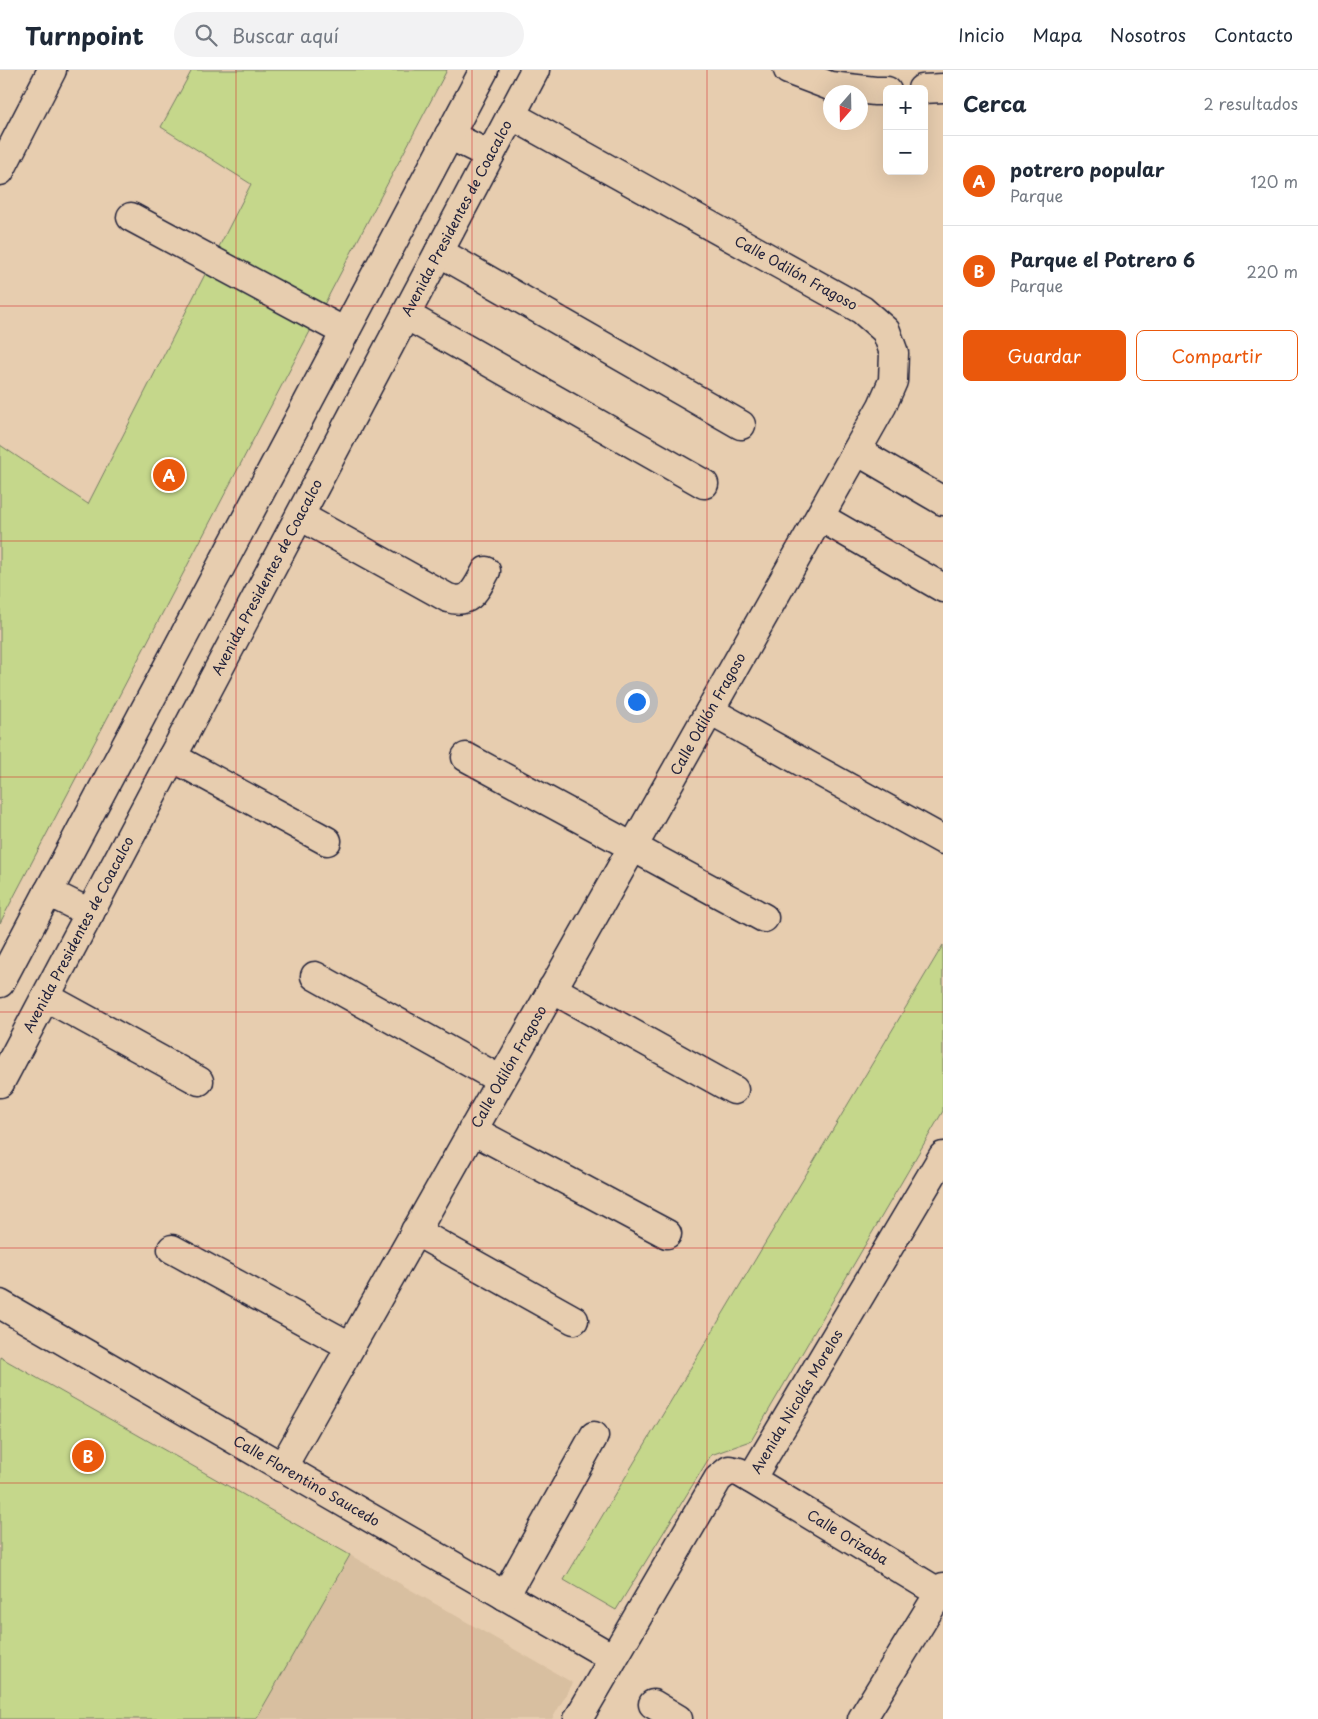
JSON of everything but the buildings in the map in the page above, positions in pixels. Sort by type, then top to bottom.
[{"type":"street","points":[[0,172],[52,70]]},
{"type":"street","points":[[0,983],[484,70]]},
{"type":"street","name":"Avenida Presidentes de Coacalco","points":[[0,1083],[535,70]]},
{"type":"street","points":[[788,70],[830,86],[883,91]]},
{"type":"street","points":[[928,89],[943,88]]},
{"type":"street","name":"Calle Odilón Fragoso","points":[[282,1468],[820,517],[882,406],[893,381],[894,353],[886,331],[862,310],[511,115]]},
{"type":"street","points":[[449,135],[490,155]]},
{"type":"street","points":[[131,217],[345,332]]},
{"type":"street","points":[[439,252],[741,425]]},
{"type":"street","points":[[406,315],[704,484]]},
{"type":"street","points":[[857,450],[943,501]]},
{"type":"street","points":[[300,516],[448,598],[464,599],[472,595],[486,571]]},
{"type":"street","points":[[820,517],[943,588]]},
{"type":"street","points":[[710,711],[943,840]]},
{"type":"street","points":[[172,757],[327,841]]},
{"type":"street","points":[[466,757],[764,918]]},
{"type":"street","points":[[48,892],[90,912]]},
{"type":"street","points":[[315,976],[501,1080]]},
{"type":"street","points":[[552,989],[734,1090]]},
{"type":"street","points":[[46,997],[199,1081]]},
{"type":"street","points":[[472,1130],[667,1234]]},
{"type":"street","name":"Avenida Nicolás Morelos","points":[[578,1719],[721,1475],[729,1470],[733,1470],[751,1479],[943,1156]]},
{"type":"street","points":[[415,1231],[574,1320]]},
{"type":"street","points":[[172,1249],[350,1346]]},
{"type":"street","name":"Calle Florentino Saucedo","points":[[0,1304],[613,1658]]},
{"type":"street","points":[[505,1596],[594,1436]]},
{"type":"street","name":"Calle Orizaba","points":[[751,1479],[942,1591]]},
{"type":"street","points":[[862,1719],[942,1591]]},
{"type":"street","points":[[653,1704],[678,1719]]},
{"type":"shaded area","points":[[350,1555],[573,1683],[552,1719],[256,1719]]},
{"type":"green space","points":[[192,70],[447,70],[0,923],[0,445],[88,504],[251,184],[161,127]]},
{"type":"green space","points":[[943,945],[943,1111],[751,1441],[711,1455],[616,1610],[564,1580]]},
{"type":"green space","points":[[0,1357],[350,1555],[256,1719],[0,1719]]},
{"type":"place","name":"potrero popular","points":[[169,475]]},
{"type":"place","name":"Parque el Potrero 6","points":[[88,1456]]}]
